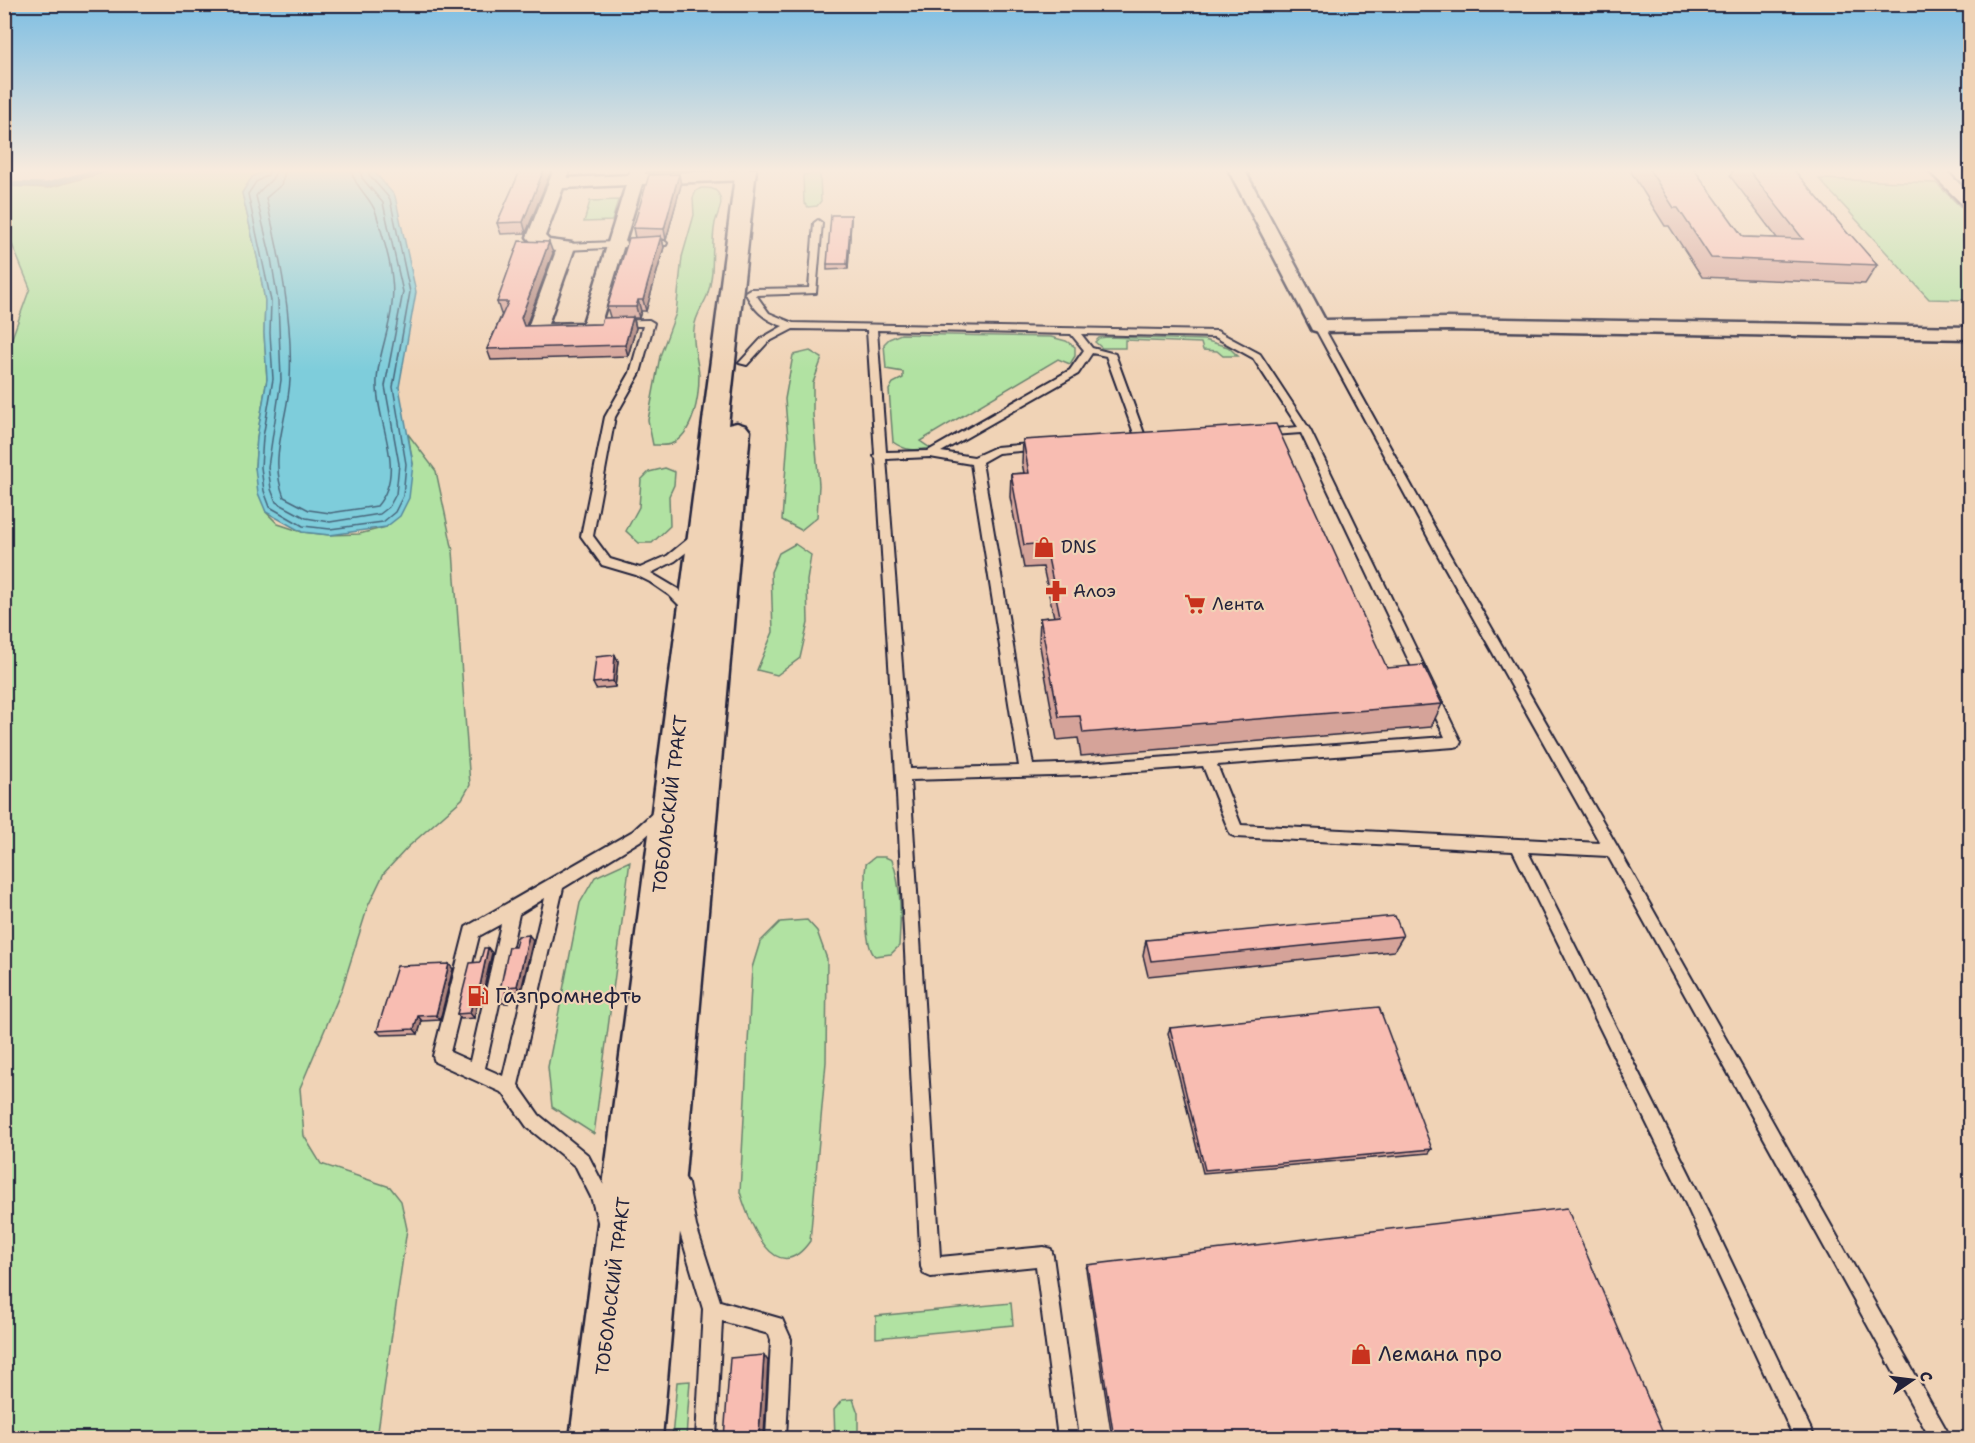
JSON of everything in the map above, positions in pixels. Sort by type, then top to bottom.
[{"type":"main road","name":"ТОБОЛЬСКИЙ ТРАКТ","points":[[595,1438],[702,533],[742,236]]},
{"type":"main road","name":"ТОБОЛЬСКИЙ ТРАКТ","points":[[636,1438],[744,363],[750,292],[750,236]]},
{"type":"street","points":[[536,236],[544,245],[566,247],[536,330],[591,329],[619,236]]},
{"type":"street","points":[[1272,236],[1319,326],[1448,324],[1971,333]]},
{"type":"lane","points":[[817,236],[813,291],[750,292],[759,311],[775,321],[792,326],[1217,334],[1257,356],[1305,430],[1454,742],[1087,769],[903,775]]},
{"type":"lane","points":[[566,247],[663,243]]},
{"type":"lane","points":[[592,324],[649,323],[635,373],[610,417],[587,536],[606,561],[640,572],[667,585],[693,612]]},
{"type":"lane","points":[[744,363],[758,345],[772,334],[792,326]]},
{"type":"lane","points":[[1319,326],[1441,550],[1612,850],[1941,1438]]},
{"type":"lane","points":[[872,328],[879,456],[903,775],[931,1268],[1044,1256],[1068,1438]]},
{"type":"lane","points":[[1074,333],[1089,350],[1110,354],[1147,439],[1118,441]]},
{"type":"lane","points":[[930,454],[1074,372],[1089,350]]},
{"type":"lane","points":[[1247,434],[1305,430]]},
{"type":"lane","points":[[879,456],[930,454],[976,461],[996,450],[1058,445]]},
{"type":"lane","points":[[976,461],[1027,770]]},
{"type":"lane","points":[[640,572],[662,566],[680,555],[702,533]]},
{"type":"lane","points":[[1208,760],[1236,831],[1612,850]]},
{"type":"lane","points":[[617,1256],[598,1194],[582,1161],[533,1121],[509,1087],[441,1056],[472,932],[638,835],[662,813],[671,798]]},
{"type":"lane","points":[[1518,846],[1684,1181],[1806,1438]]},
{"type":"lane","points":[[509,1087],[556,883]]},
{"type":"lane","points":[[476,1072],[512,910]]},
{"type":"lane","points":[[668,1110],[687,1226],[713,1309],[706,1438]]},
{"type":"lane","points":[[713,1309],[775,1326],[781,1340],[776,1438]]},
{"type":"green space","points":[[9,236],[252,236],[265,301],[264,333],[267,379],[257,437],[255,467],[266,512],[278,524],[302,532],[330,535],[359,534],[386,527],[413,464],[408,434],[436,471],[453,551],[470,785],[462,799],[408,847],[384,873],[368,906],[342,989],[300,1088],[304,1136],[321,1164],[390,1187],[401,1201],[407,1229],[377,1438],[5,1438],[4,360],[30,288]]},
{"type":"green space","points":[[688,236],[714,236],[710,287],[697,316],[694,329],[699,375],[694,414],[679,439],[669,445],[653,445],[648,420],[660,356],[676,313],[682,257]]},
{"type":"green space","points":[[1872,236],[1970,236],[1970,300],[1929,299]]},
{"type":"green space","points":[[901,334],[1051,337],[1066,341],[1075,347],[1075,356],[1070,364],[1058,359],[920,441],[930,448],[911,450],[893,442],[889,390],[893,383],[903,378],[903,372],[886,369],[884,344]]},
{"type":"green space","points":[[1099,338],[1204,340],[1228,347],[1238,356],[1223,356],[1217,351],[1203,350],[1201,343],[1125,340],[1125,348],[1102,348],[1095,342]]},
{"type":"green space","points":[[810,351],[822,358],[813,383],[813,415],[819,485],[817,517],[801,530],[782,520],[788,438],[785,399],[793,355]]},
{"type":"green space","points":[[665,468],[675,472],[674,485],[669,496],[670,526],[652,543],[639,543],[626,531],[639,507],[641,480],[649,472]]},
{"type":"green space","points":[[795,544],[811,555],[807,581],[808,623],[800,658],[777,675],[757,670],[773,632],[771,572],[779,553]]},
{"type":"green space","points":[[875,857],[892,860],[898,881],[900,913],[899,946],[891,954],[875,956],[871,950],[867,930],[865,873],[866,864]]},
{"type":"green space","points":[[630,861],[594,1134],[552,1107],[548,1067],[580,903],[595,877]]},
{"type":"green space","points":[[807,920],[817,931],[827,959],[826,1062],[810,1241],[797,1254],[786,1259],[775,1255],[765,1246],[750,1219],[740,1192],[752,968],[760,942],[780,922]]},
{"type":"green space","points":[[1011,1303],[1013,1325],[876,1338],[876,1316]]},
{"type":"green space","points":[[690,1381],[686,1438],[672,1438],[677,1382]]},
{"type":"green space","points":[[853,1399],[858,1413],[858,1438],[835,1438],[834,1410],[842,1400]]},
{"type":"water","points":[[252,236],[404,236],[416,292],[399,387],[413,464],[409,498],[400,516],[386,527],[330,535],[302,532],[266,512],[258,493],[255,467],[257,437],[267,379],[264,333],[265,301]]},
{"type":"building","points":[[661,236],[643,300],[638,300],[636,307],[607,307],[629,238]]},
{"type":"building","points":[[829,236],[849,236],[847,264],[827,264]]},
{"type":"building","points":[[1697,236],[1803,239],[1801,236],[1852,236],[1877,265],[1711,258]]},
{"type":"building","points":[[519,241],[549,242],[521,318],[524,326],[601,324],[603,318],[633,317],[625,345],[487,349],[508,302],[497,302]]},
{"type":"building","name":"Лента","points":[[1276,424],[1387,668],[1423,665],[1442,704],[1083,733],[1080,716],[1059,717],[1040,618],[1060,616],[1045,543],[1024,545],[1011,474],[1029,473],[1023,440]]},
{"type":"building","points":[[615,655],[613,681],[593,683],[596,657]]},
{"type":"building","points":[[1395,916],[1403,936],[1151,961],[1146,940]]},
{"type":"building","points":[[529,935],[517,986],[507,987],[504,998],[498,999],[509,947],[515,947],[518,936]]},
{"type":"building","points":[[484,948],[488,948],[477,1000],[473,1000],[470,1013],[457,1014],[470,963],[480,962]]},
{"type":"building","points":[[449,964],[436,1015],[418,1016],[414,1029],[377,1031],[397,966]]},
{"type":"building","points":[[1379,1007],[1432,1149],[1205,1170],[1170,1028]]},
{"type":"building","name":"Лемана про","points":[[1567,1208],[1665,1438],[1114,1438],[1087,1265]]},
{"type":"building","points":[[764,1355],[759,1434],[762,1438],[724,1438],[730,1358]]},
{"type":"place","name":"DNS","points":[[1044,547]]},
{"type":"place","name":"Алоэ","points":[[1056,591]]},
{"type":"place","name":"Лента","points":[[1195,604]]},
{"type":"place","name":"Газпромнефть","points":[[478,996]]},
{"type":"place","name":"Лемана про","points":[[1361,1354]]}]
